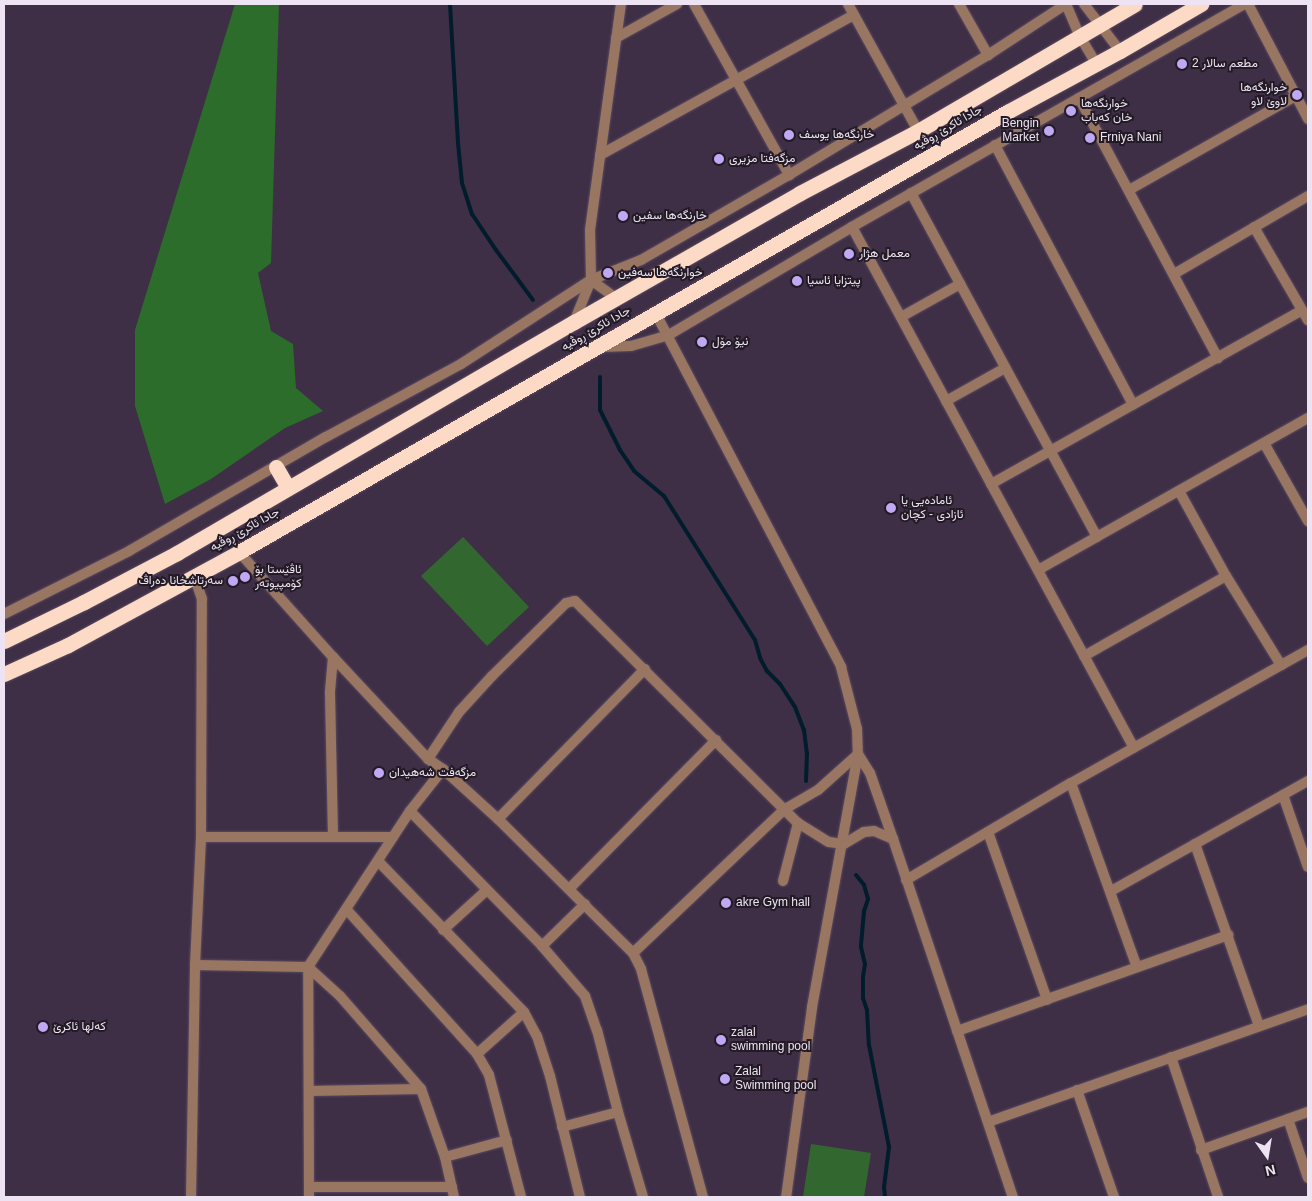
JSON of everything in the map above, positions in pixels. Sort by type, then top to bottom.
[{"type":"highway","name":"جادا ئاکرێ ڕوڤیە","points":[[4,641],[76,607],[177,553],[574,322],[800,193],[918,131],[1079,35],[1135,4]]},
{"type":"highway","name":"جادا ئاکرێ ڕوڤیە","points":[[4,674],[68,646],[239,552],[654,312],[1201,4]]},
{"type":"highway","points":[[276,467],[288,488]]},
{"type":"street","points":[[574,322],[591,280],[590,230],[621,4]]},
{"type":"street","points":[[616,38],[677,4]]},
{"type":"street","points":[[694,4],[738,80],[789,175]]},
{"type":"street","points":[[848,4],[918,131]]},
{"type":"street","points":[[959,4],[988,55]]},
{"type":"street","points":[[4,614],[129,551],[326,437],[461,364],[591,280],[641,260],[789,175],[988,55],[1066,4],[1079,35],[1096,63]]},
{"type":"street","points":[[1084,4],[1120,51]]},
{"type":"street","points":[[595,347],[632,346],[667,336],[994,145],[1244,4]]},
{"type":"street","points":[[1248,4],[1308,119]]},
{"type":"street","points":[[600,155],[854,15]]},
{"type":"street","points":[[1129,190],[1296,96]]},
{"type":"street","points":[[1078,98],[1218,358]]},
{"type":"street","points":[[994,145],[1133,405]]},
{"type":"street","points":[[911,193],[1097,537]]},
{"type":"street","points":[[1174,274],[1308,196]]},
{"type":"street","points":[[852,227],[1134,748]]},
{"type":"street","points":[[1254,227],[1308,320]]},
{"type":"street","points":[[591,280],[616,298]]},
{"type":"street","points":[[901,317],[960,284]]},
{"type":"street","points":[[991,484],[1302,310]]},
{"type":"street","points":[[654,312],[841,667],[857,729],[858,754],[844,844],[812,1008],[786,1197]]},
{"type":"street","points":[[946,401],[1005,368]]},
{"type":"street","points":[[1038,570],[1308,418]]},
{"type":"street","points":[[1264,443],[1308,521]]},
{"type":"street","points":[[1179,491],[1226,576],[1281,665]]},
{"type":"street","points":[[239,552],[332,657],[428,759],[443,769],[498,819],[570,888],[633,953],[641,969],[703,1197]]},
{"type":"street","points":[[192,1197],[195,965],[201,837],[202,599],[194,576]]},
{"type":"street","points":[[1084,656],[1226,576]]},
{"type":"street","points":[[428,759],[459,712],[492,676],[570,600],[575,601],[798,824],[829,842],[844,844],[864,832],[883,833],[893,838]]},
{"type":"street","points":[[906,880],[1071,783],[1308,650]]},
{"type":"street","points":[[332,657],[330,693],[333,836]]},
{"type":"street","points":[[498,819],[645,670]]},
{"type":"street","points":[[570,888],[716,740]]},
{"type":"street","points":[[633,953],[785,810],[818,790],[858,754]]},
{"type":"street","points":[[858,754],[870,773],[893,838],[1014,1197]]},
{"type":"street","points":[[443,769],[410,811],[308,968],[309,1192],[452,1187]]},
{"type":"street","points":[[1111,891],[1308,781]]},
{"type":"street","points":[[1071,783],[1137,968]]},
{"type":"street","points":[[1283,795],[1308,867]]},
{"type":"street","points":[[410,811],[542,946],[585,996],[597,1030],[618,1112],[643,1197]]},
{"type":"street","points":[[783,881],[798,824]]},
{"type":"street","points":[[988,832],[1047,1000]]},
{"type":"street","points":[[201,837],[263,839],[333,836],[393,837]]},
{"type":"street","points":[[1195,844],[1259,1026]]},
{"type":"street","points":[[378,861],[524,1012],[537,1036],[550,1076],[580,1197]]},
{"type":"street","points":[[443,930],[487,890]]},
{"type":"street","points":[[542,946],[585,904]]},
{"type":"street","points":[[347,910],[477,1054],[489,1075],[521,1197]]},
{"type":"street","points":[[957,1031],[1228,935]]},
{"type":"street","points":[[195,965],[308,968],[340,996],[421,1088],[445,1157],[454,1197]]},
{"type":"street","points":[[988,1122],[1308,1009]]},
{"type":"street","points":[[477,1054],[524,1012]]},
{"type":"street","points":[[1171,1057],[1218,1197]]},
{"type":"street","points":[[309,1091],[421,1088]]},
{"type":"street","points":[[1077,1090],[1114,1197]]},
{"type":"street","points":[[562,1127],[618,1112]]},
{"type":"street","points":[[1202,1150],[1308,1112]]},
{"type":"street","points":[[1288,1119],[1308,1178]]},
{"type":"street","points":[[445,1157],[506,1140]]},
{"type":"green space","points":[[235,4],[279,4],[271,263],[258,273],[271,331],[293,344],[296,388],[323,411],[285,428],[211,479],[165,504],[135,406],[135,330]]},
{"type":"green space","points":[[463,537],[529,607],[487,646],[421,576]]},
{"type":"green space","points":[[811,1144],[871,1153],[864,1197],[803,1197]]},
{"type":"waterway","points":[[450,4],[462,183],[472,214],[533,300]]},
{"type":"waterway","points":[[600,377],[600,410],[620,450],[634,471],[664,496],[755,640],[760,658],[767,671],[780,684],[795,707],[804,730],[807,753],[806,781]]},
{"type":"waterway","points":[[856,875],[864,885],[868,899],[864,911],[861,947],[865,964],[863,998],[867,1010],[869,1045],[889,1147],[884,1187],[885,1197]]},
{"type":"place","name":"مطعم سالار 2","points":[[1182,64]]},
{"type":"place","name":"خوارنگەھا لاوێ لاو","points":[[1297,95]]},
{"type":"place","name":"خوارنگەھا خان كەباب","points":[[1071,111]]},
{"type":"place","name":"Bengin Market","points":[[1049,131]]},
{"type":"place","name":"خارنگەها یوسف","points":[[789,135]]},
{"type":"place","name":"Frniya Nani","points":[[1090,138]]},
{"type":"place","name":"مزگەفتا مزیری","points":[[719,159]]},
{"type":"place","name":"خارنگەها سفين","points":[[623,216]]},
{"type":"place","name":"معمل هژار","points":[[849,254]]},
{"type":"place","name":"خوارنگەھا سەفین","points":[[608,273]]},
{"type":"place","name":"پیتزایا ئاسیا","points":[[797,281]]},
{"type":"place","name":"نیۆ مۆل","points":[[702,342]]},
{"type":"place","name":"ئامادەیی یا ئازادی - کچان","points":[[891,508]]},
{"type":"place","name":"ئاڤێستا بۆ کۆمپیوتەر","points":[[245,577]]},
{"type":"place","name":"سەرتاشخانا دەراڤ","points":[[233,581]]},
{"type":"place","name":"مزگەفت شه‌هيدان","points":[[379,773]]},
{"type":"place","name":"akre Gym hall","points":[[726,903]]},
{"type":"place","name":"کەلها ئاکرێ","points":[[43,1027]]},
{"type":"place","name":"zalal swimming pool","points":[[721,1040]]},
{"type":"place","name":"Zalal Swimming pool","points":[[725,1079]]}]
